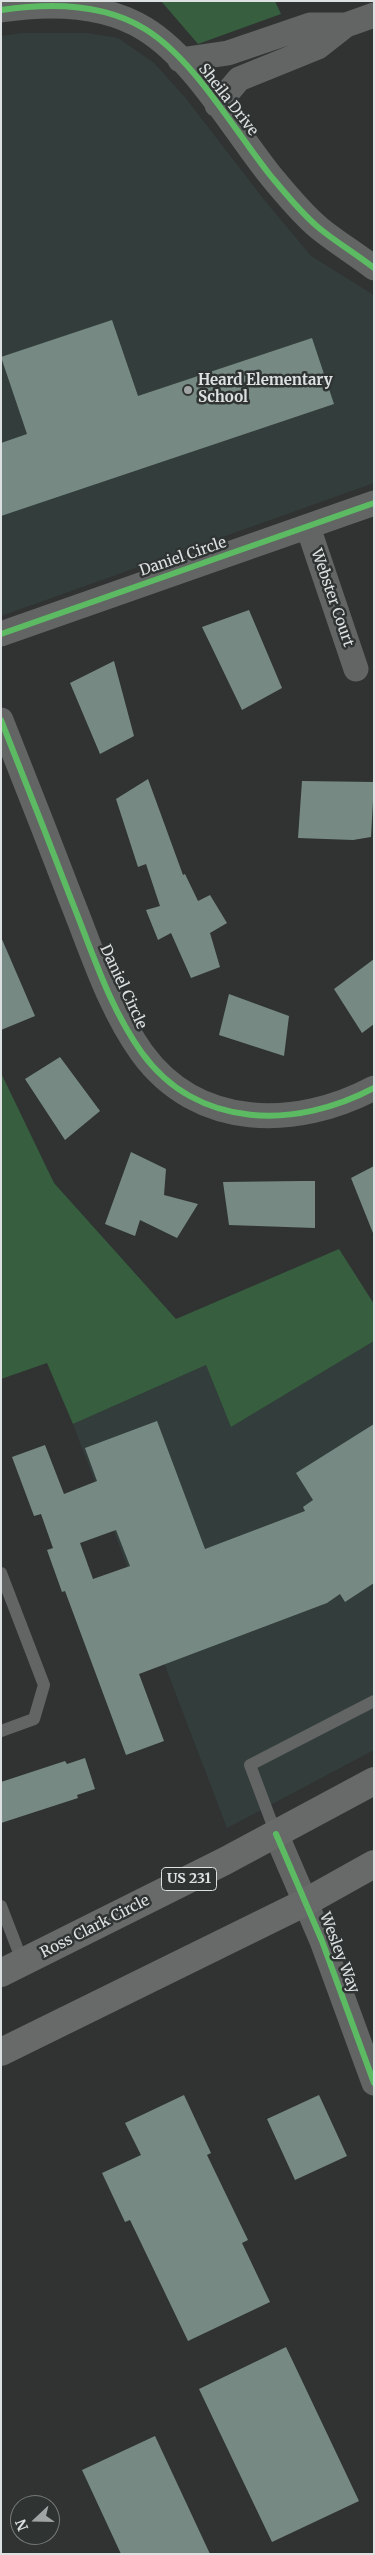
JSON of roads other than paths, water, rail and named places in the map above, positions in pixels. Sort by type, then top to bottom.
[{"type":"highway","name":"Ross Clark Circle","points":[[12,1968],[276,1834],[374,1781]]},
{"type":"highway","points":[[1,2052],[306,1902],[374,1864]]},
{"type":"street","name":"Sheila Drive","points":[[1,10],[43,6],[73,6],[112,15],[144,29],[180,60],[270,175],[311,220],[338,243],[374,268]]},
{"type":"street","points":[[180,60],[228,53],[310,25],[346,24],[374,15]]},
{"type":"street","points":[[217,105],[240,79],[318,47],[346,24]]},
{"type":"street","name":"Daniel Circle","points":[[1,634],[374,503]]},
{"type":"street","name":"Webster Court","points":[[308,527],[356,669]]},
{"type":"street","name":"Daniel Circle","points":[[1,720],[105,984],[134,1040],[158,1070],[197,1099],[236,1113],[264,1116],[299,1115],[321,1110],[342,1103],[374,1088]]},
{"type":"street","name":"Wesley Way","points":[[276,1834],[306,1902],[374,2083]]},
{"type":"lane","points":[[1,1573],[44,1684],[34,1719],[1,1731]]},
{"type":"lane","points":[[276,1834],[250,1765],[374,1701]]},
{"type":"lane","points":[[1,1906],[12,1968]]},
{"type":"place","name":"Heard Elementary School","points":[[188,390]]}]
